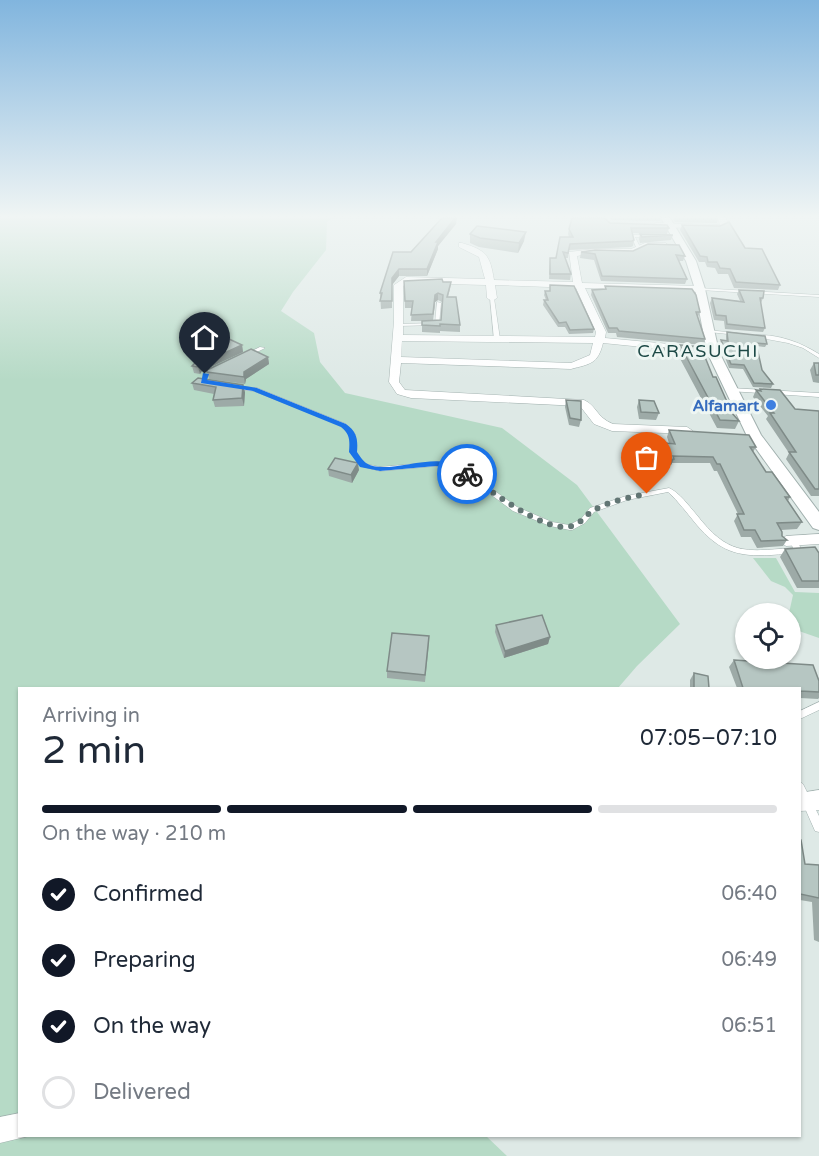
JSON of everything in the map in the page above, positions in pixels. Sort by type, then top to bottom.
[{"type":"street","points":[[488,272],[492,298]]},
{"type":"street","points":[[395,360],[571,366],[586,362],[595,356],[601,332],[578,284],[576,272]]},
{"type":"street","points":[[692,272],[700,289],[712,351],[731,390],[749,436],[819,524]]},
{"type":"street","points":[[698,432],[612,427],[598,422],[584,403],[411,395],[401,392],[394,381],[398,285],[401,281],[488,281],[700,289]]},
{"type":"street","points":[[397,338],[599,340],[712,351]]},
{"type":"street","points":[[790,541],[819,539]]},
{"type":"street","points":[[0,1130],[18,1126]]},
{"type":"lane","points":[[700,289],[819,296]]},
{"type":"lane","points":[[492,298],[497,339]]},
{"type":"lane","points":[[398,325],[437,324],[439,303]]},
{"type":"lane","points":[[709,331],[742,334]]},
{"type":"lane","points":[[753,335],[788,339],[803,345],[819,356]]},
{"type":"lane","points":[[244,357],[262,348]]},
{"type":"lane","points":[[225,386],[255,389],[344,425],[350,430],[354,439],[353,452],[363,465],[380,469],[436,464],[457,466],[515,509],[550,524],[570,528],[583,521],[592,510],[615,502],[669,490],[702,527],[731,551],[744,554],[797,550],[790,541]]},
{"type":"lane","points":[[731,390],[819,395]]},
{"type":"lane","points":[[801,715],[819,706]]},
{"type":"lane","points":[[806,798],[819,827]]},
{"type":"green space","points":[[0,272],[309,272],[281,311],[314,333],[320,362],[345,393],[502,428],[577,485],[680,624],[619,687],[18,687],[18,1137],[487,1137],[507,1156],[0,1156]]},
{"type":"green space","points":[[753,558],[776,558],[795,592],[819,593],[819,638],[801,632],[801,603],[791,603],[793,595],[785,587],[771,581]]},
{"type":"building","points":[[387,272],[397,272],[392,278],[392,301],[380,301],[382,293],[380,293]]},
{"type":"building","points":[[550,272],[570,272],[571,274],[550,274]]},
{"type":"building","points":[[601,272],[684,272],[687,279],[602,276]]},
{"type":"building","points":[[731,272],[773,272],[780,285],[736,282]]},
{"type":"building","points":[[442,279],[443,282],[451,282],[447,297],[456,297],[460,325],[422,325],[422,321],[441,320],[443,295],[438,293],[435,295],[433,314],[411,315],[413,301],[405,301],[404,281]]},
{"type":"building","points":[[550,285],[574,286],[594,329],[570,330],[566,322],[559,323],[544,300],[548,300],[545,291],[550,291]]},
{"type":"building","points":[[605,286],[692,289],[696,295],[700,312],[696,312],[705,339],[619,331],[617,328],[609,328],[592,290],[606,289]]},
{"type":"building","points":[[739,290],[764,291],[763,298],[760,298],[765,328],[727,324],[726,316],[716,315],[712,298],[744,302]]},
{"type":"building","points":[[727,332],[765,336],[767,344],[756,343],[762,370],[773,384],[754,383],[744,365],[731,364],[721,340],[728,341]]},
{"type":"building","points":[[229,339],[242,345],[198,367],[192,366],[214,344],[222,346]]},
{"type":"building","points":[[680,345],[701,347],[713,377],[716,377],[732,413],[739,421],[720,420]]},
{"type":"building","points":[[664,348],[677,349],[667,354]]},
{"type":"building","points":[[251,349],[268,357],[244,372],[244,377],[207,372],[207,370]]},
{"type":"building","points":[[814,363],[819,363],[819,375],[816,375]]},
{"type":"building","points":[[198,378],[243,385],[242,398],[213,400],[216,387],[192,383]]},
{"type":"building","points":[[760,389],[780,390],[795,409],[819,411],[819,489],[815,489],[789,452],[796,452],[770,413],[774,413],[756,390],[761,391]]},
{"type":"building","points":[[566,400],[581,401],[581,420],[570,418]]},
{"type":"building","points":[[639,400],[654,401],[659,413],[641,412]]},
{"type":"building","points":[[669,430],[749,435],[756,447],[750,447],[766,472],[772,472],[790,497],[785,497],[802,522],[777,523],[782,536],[787,540],[761,541],[755,530],[744,530],[737,514],[744,514],[720,464],[717,464],[713,457],[673,456],[674,459],[650,462],[643,441],[675,444]]},
{"type":"building","points":[[335,458],[358,463],[351,475],[328,469]]},
{"type":"building","points":[[815,547],[819,553],[819,581],[802,581],[785,549]]},
{"type":"building","points":[[542,615],[550,637],[505,651],[496,625]]},
{"type":"building","points":[[392,633],[429,636],[425,675],[387,671]]},
{"type":"building","points":[[801,664],[813,665],[819,681],[819,692],[801,691],[801,687],[743,687],[737,669],[801,669]]},
{"type":"building","points":[[694,673],[708,676],[709,687],[694,687]]},
{"type":"building","points":[[801,840],[805,864],[819,865],[819,898],[801,894]]},
{"type":"way so far","points":[[467,474],[515,509],[550,524],[570,528],[583,521],[592,510],[626,498],[647,494]]},
{"type":"place","name":"Alfamart","points":[[771,405]]},
{"type":"district","name":"CARASUCHI","points":[[698,351]]},
{"type":"route","points":[[205,374],[203,382],[255,389],[344,425],[350,430],[354,439],[353,452],[363,465],[380,469],[436,464],[457,466],[467,474]]}]
